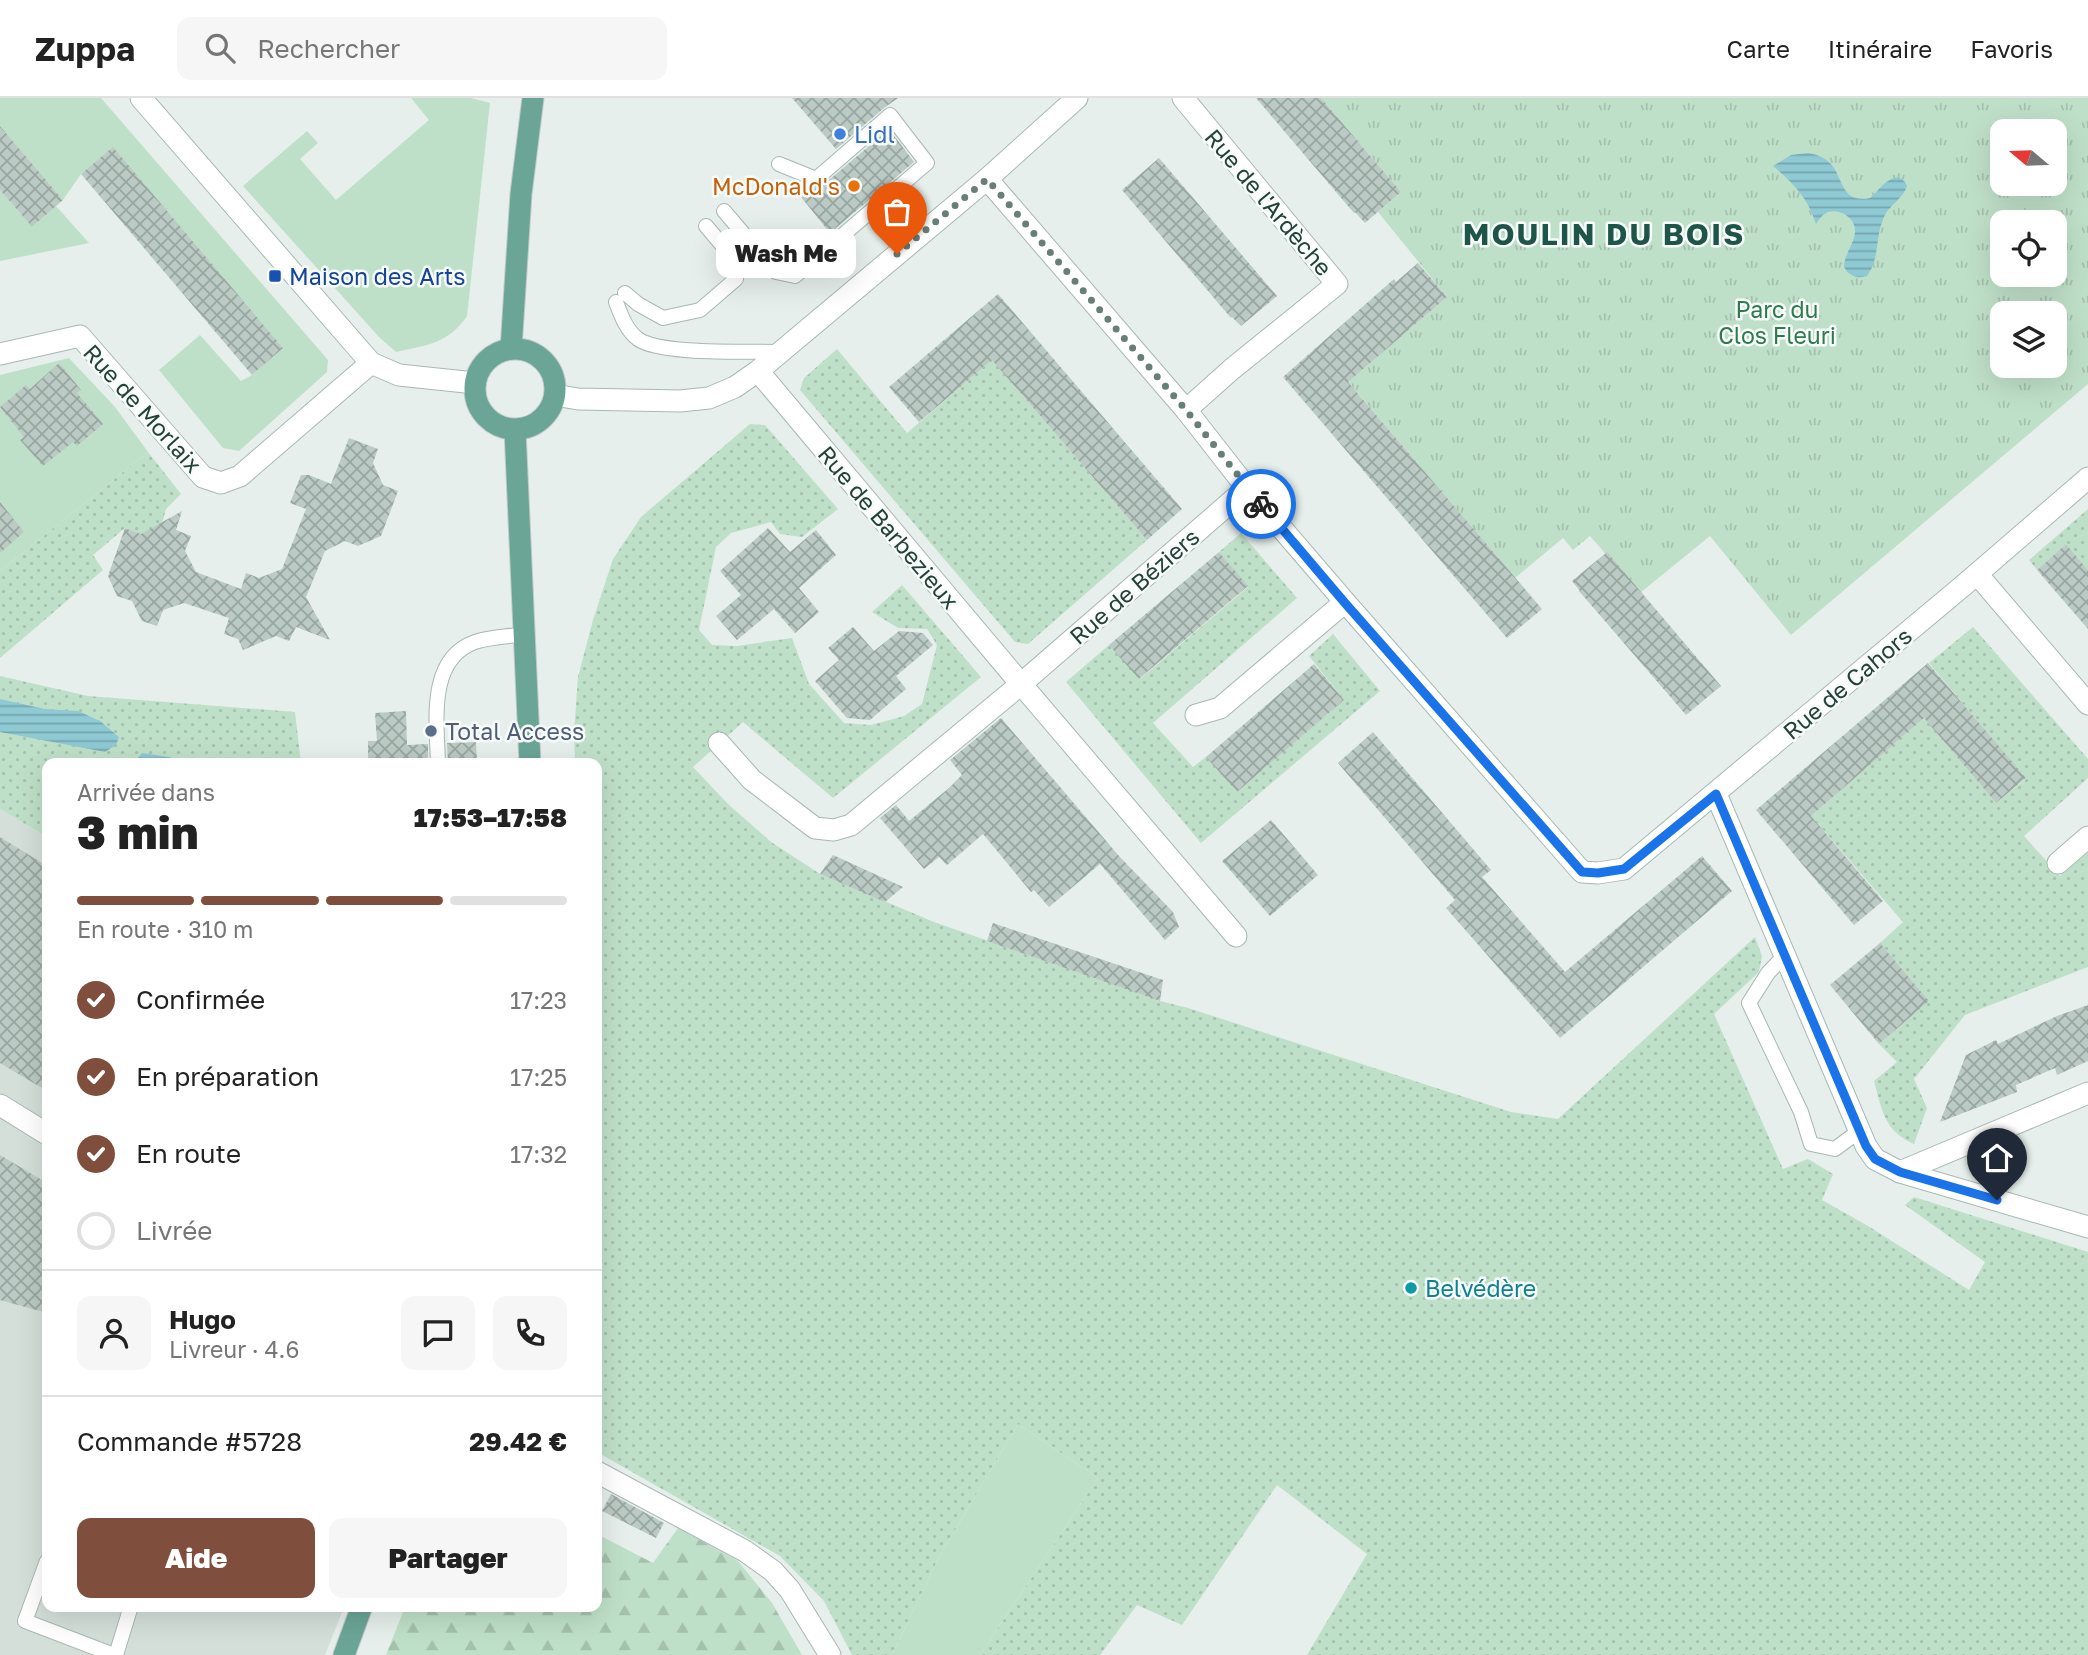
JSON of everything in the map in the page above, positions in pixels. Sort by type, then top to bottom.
[{"type":"main road","points":[[511,349],[521,194],[533,98]]},
{"type":"main road","points":[[511,349],[528,351],[542,359],[552,372],[555,387],[551,408],[544,418],[533,425],[515,430],[493,423],[482,413],[476,398],[475,383],[478,372],[489,358],[511,349]]},
{"type":"main road","points":[[515,430],[530,758]]},
{"type":"main road","points":[[344,1655],[360,1612]]},
{"type":"street","points":[[141,98],[371,363],[400,375],[475,383]]},
{"type":"street","points":[[555,395],[578,399],[680,401],[709,398],[735,387],[758,371],[987,179],[1077,98]]},
{"type":"street","name":"Rue de l'Ardèche","points":[[1183,98],[1337,284],[1186,410]]},
{"type":"street","points":[[987,179],[1186,410],[1247,488],[1345,603],[1220,708],[1196,715]]},
{"type":"street","name":"Rue de Morlaix","points":[[0,354],[80,336],[203,477],[221,483],[240,476],[371,363]]},
{"type":"street","name":"Rue de Barbezieux","points":[[758,371],[1236,936]]},
{"type":"street","name":"Rue de Cahors","points":[[1345,603],[1582,872],[1598,873],[1624,869],[2088,478]]},
{"type":"street","name":"Rue de Béziers","points":[[719,743],[752,780],[799,818],[815,828],[834,830],[850,825],[1021,684],[1247,488]]},
{"type":"street","points":[[1977,574],[2088,704]]},
{"type":"street","points":[[1716,794],[1859,1131],[1875,1159],[1900,1172],[2088,1227]]},
{"type":"street","points":[[2058,863],[2088,838]]},
{"type":"street","points":[[1900,1172],[2088,1093]]},
{"type":"street","points":[[0,1105],[42,1131]]},
{"type":"street","points":[[602,1475],[745,1551],[772,1571],[790,1590],[830,1655]]},
{"type":"lane","points":[[724,211],[776,272],[795,276],[928,163],[890,115],[816,178],[779,164]]},
{"type":"lane","points":[[706,226],[734,259],[736,279],[700,310],[663,318],[638,304],[620,298],[623,321],[633,334],[647,344],[663,348],[780,352]]},
{"type":"lane","points":[[438,758],[436,709],[445,668],[454,653],[475,642],[523,634]]},
{"type":"lane","points":[[1785,955],[1768,973],[1749,1003],[1801,1112],[1811,1144],[1835,1149],[1859,1131]]},
{"type":"lane","points":[[42,1575],[25,1621],[115,1655],[129,1612]]},
{"type":"shaded area","points":[[0,809],[42,834],[42,1612],[342,1612],[325,1655],[0,1655]]},
{"type":"green space","points":[[0,98],[101,98],[328,360],[327,372],[239,451],[223,448],[159,370],[200,335],[241,381],[283,348],[113,148],[81,174],[63,200],[0,126]]},
{"type":"green space","points":[[411,98],[471,98],[490,103],[467,316],[444,338],[396,352],[379,337],[243,186],[307,131],[318,143],[300,159],[336,200],[429,120]]},
{"type":"green space","name":"Parc du Clos Fleuri","points":[[1321,98],[2088,98],[2088,384],[1791,635],[1710,536],[1640,593],[1590,536],[1573,550],[1563,538],[1515,578],[1346,379],[1356,375],[1447,297],[1378,212],[1401,192]]},
{"type":"green space","points":[[0,190],[32,227],[56,206],[89,243],[0,261]]},
{"type":"green space","points":[[837,349],[907,433],[992,360],[1147,540],[1028,644],[1015,642],[800,390],[804,378]]},
{"type":"green space","points":[[69,358],[115,407],[148,452],[0,571],[0,375]]},
{"type":"green space","points":[[750,424],[765,425],[838,509],[802,537],[780,534],[771,522],[731,533],[716,547],[699,630],[712,645],[737,646],[792,638],[809,684],[844,723],[871,725],[904,716],[922,704],[937,645],[927,629],[898,628],[872,612],[902,585],[981,677],[833,798],[743,722],[693,767],[728,804],[771,842],[820,874],[934,922],[1160,1001],[1511,1112],[1558,1119],[1755,937],[1762,956],[1759,972],[1714,1014],[1783,1169],[1808,1159],[1833,1174],[1822,1200],[1969,1290],[1985,1262],[1905,1205],[1914,1197],[2088,1252],[2088,1655],[1307,1655],[1367,1554],[1277,1485],[1182,1625],[1137,1605],[1100,1655],[980,1655],[1098,1478],[1018,1424],[939,1557],[892,1655],[852,1655],[824,1601],[780,1556],[602,1455],[602,758],[575,758],[574,733],[578,677],[593,620],[613,559],[641,517]]},
{"type":"green space","points":[[148,452],[181,494],[166,509],[162,523],[141,534],[125,528],[93,555],[103,570],[0,658],[0,571]]},
{"type":"green space","points":[[2088,509],[2088,570],[2066,544],[2037,570],[2029,560]]},
{"type":"green space","points":[[1241,533],[1297,598],[1153,723],[1193,767],[1206,757],[1237,792],[1344,700],[1309,656],[1333,634],[1380,691],[1201,843],[1066,682],[1109,645],[1140,679],[1248,587],[1219,552]]},
{"type":"green space","points":[[1973,627],[2088,759],[2088,778],[2024,836],[2060,876],[2088,852],[2088,967],[1965,1015],[1914,1079],[1927,1108],[1914,1144],[1890,1126],[1882,1110],[1874,1081],[1897,1062],[1879,1044],[1929,1001],[1880,943],[1903,922],[1811,816],[1924,718],[1996,803],[2026,779],[1929,663]]},
{"type":"green space","points":[[0,676],[88,696],[295,712],[300,758],[42,758],[42,834],[0,809]]},
{"type":"green space","points":[[1018,1424],[1098,1478],[980,1655],[892,1655],[939,1557]]},
{"type":"green space","points":[[678,1528],[738,1561],[772,1603],[802,1655],[386,1655],[403,1612],[602,1612],[602,1537],[653,1563]]},
{"type":"water","points":[[1808,153],[1820,156],[1830,163],[1844,188],[1853,197],[1870,198],[1894,178],[1899,177],[1907,186],[1884,217],[1874,262],[1867,276],[1854,276],[1844,267],[1855,234],[1852,221],[1845,215],[1832,211],[1824,214],[1816,224],[1809,206],[1799,192],[1773,166],[1791,155]]},
{"type":"water","points":[[0,699],[45,709],[78,711],[100,721],[119,737],[116,745],[105,752],[0,732]]},
{"type":"water","points":[[142,753],[172,758],[138,758]]},
{"type":"building","name":"Lidl","points":[[792,98],[898,98],[836,149]]},
{"type":"building","points":[[1256,98],[1321,98],[1401,192],[1365,223]]},
{"type":"building","points":[[0,126],[63,200],[32,227],[0,190]]},
{"type":"building","name":"McDonald's","points":[[889,129],[914,162],[830,233],[801,197],[813,188],[822,186]]},
{"type":"building","points":[[113,147],[283,348],[252,375],[81,174]]},
{"type":"building","points":[[1159,158],[1277,296],[1241,326],[1231,318],[1122,190]]},
{"type":"building","points":[[1418,263],[1447,297],[1348,382],[1542,609],[1507,638],[1283,377],[1394,279],[1396,282]]},
{"type":"building","points":[[998,294],[1182,509],[1147,540],[992,360],[919,422],[889,387]]},
{"type":"building","points":[[59,363],[81,390],[77,393],[103,424],[77,446],[73,442],[43,466],[20,440],[24,437],[0,407],[26,385],[30,389]]},
{"type":"building","points":[[349,438],[378,449],[373,463],[383,485],[398,491],[381,536],[358,546],[345,541],[325,551],[306,597],[330,640],[296,627],[289,641],[276,636],[243,650],[238,639],[224,634],[229,618],[184,603],[163,610],[157,626],[142,621],[132,601],[117,596],[108,576],[125,528],[141,534],[182,511],[176,530],[191,536],[185,551],[196,572],[241,589],[246,573],[259,578],[282,569],[306,509],[290,503],[301,475],[309,475],[331,484]]},
{"type":"building","points":[[0,502],[24,532],[0,553]]},
{"type":"building","points":[[768,528],[790,552],[816,530],[836,555],[799,588],[819,612],[795,633],[774,609],[737,640],[716,616],[741,595],[720,571]]},
{"type":"building","points":[[2066,544],[2088,570],[2088,629],[2037,570]]},
{"type":"building","points":[[1219,552],[1248,586],[1139,679],[1109,645]]},
{"type":"building","points":[[1607,552],[1721,686],[1686,715],[1572,581]]},
{"type":"building","points":[[853,627],[874,651],[899,631],[923,633],[933,645],[896,676],[906,689],[870,720],[847,718],[815,681],[839,660],[828,648]]},
{"type":"building","points":[[1928,663],[2026,778],[1996,803],[1924,718],[1811,816],[1883,901],[1854,925],[1756,810]]},
{"type":"building","points":[[1314,664],[1344,700],[1237,792],[1206,757]]},
{"type":"building","points":[[406,711],[407,745],[428,744],[428,758],[368,758],[368,741],[377,741],[375,713]]},
{"type":"building","points":[[1001,718],[1119,856],[1173,912],[1179,927],[1165,940],[1100,864],[1049,907],[1034,890],[1031,892],[983,834],[947,865],[939,857],[924,869],[880,818],[896,805],[909,821],[949,788],[962,775],[950,760]]},
{"type":"building","points":[[1373,732],[1491,870],[1482,877],[1565,972],[1702,856],[1732,891],[1560,1038],[1446,908],[1455,900],[1338,763]]},
{"type":"building","points":[[476,742],[477,758],[448,758],[447,743]]},
{"type":"building","points":[[1271,820],[1318,875],[1270,916],[1222,861]]},
{"type":"building","points":[[0,837],[42,863],[42,1088],[0,1063]]},
{"type":"building","points":[[833,855],[903,887],[885,902],[820,874]]},
{"type":"building","points":[[993,923],[1163,980],[1160,1001],[987,941]]},
{"type":"building","points":[[1880,943],[1929,1001],[1879,1044],[1830,985]]},
{"type":"building","points":[[2088,1005],[2088,1061],[2057,1075],[2055,1068],[2016,1085],[2017,1092],[1940,1122],[1966,1055],[1996,1040],[1998,1044],[2057,1016]]},
{"type":"building","points":[[0,1155],[42,1180],[42,1312],[0,1300]]},
{"type":"building","points":[[611,1494],[664,1523],[656,1538],[602,1511]]},
{"type":"way so far","points":[[897,254],[987,179],[1186,410],[1261,504]]},
{"type":"place","name":"Lidl","points":[[840,134]]},
{"type":"place","name":"McDonald's","points":[[854,186]]},
{"type":"place","name":"Wash Me","points":[[897,254]]},
{"type":"place","name":"Maison des Arts","points":[[275,276]]},
{"type":"place","name":"Total Access","points":[[431,731]]},
{"type":"place","name":"Belvédère","points":[[1411,1288]]},
{"type":"district","name":"MOULIN DU BOIS","points":[[1604,234]]},
{"type":"route","points":[[1261,504],[1582,872],[1598,873],[1624,869],[1716,794],[1866,1146],[1875,1159],[1900,1172],[1997,1200]]}]
